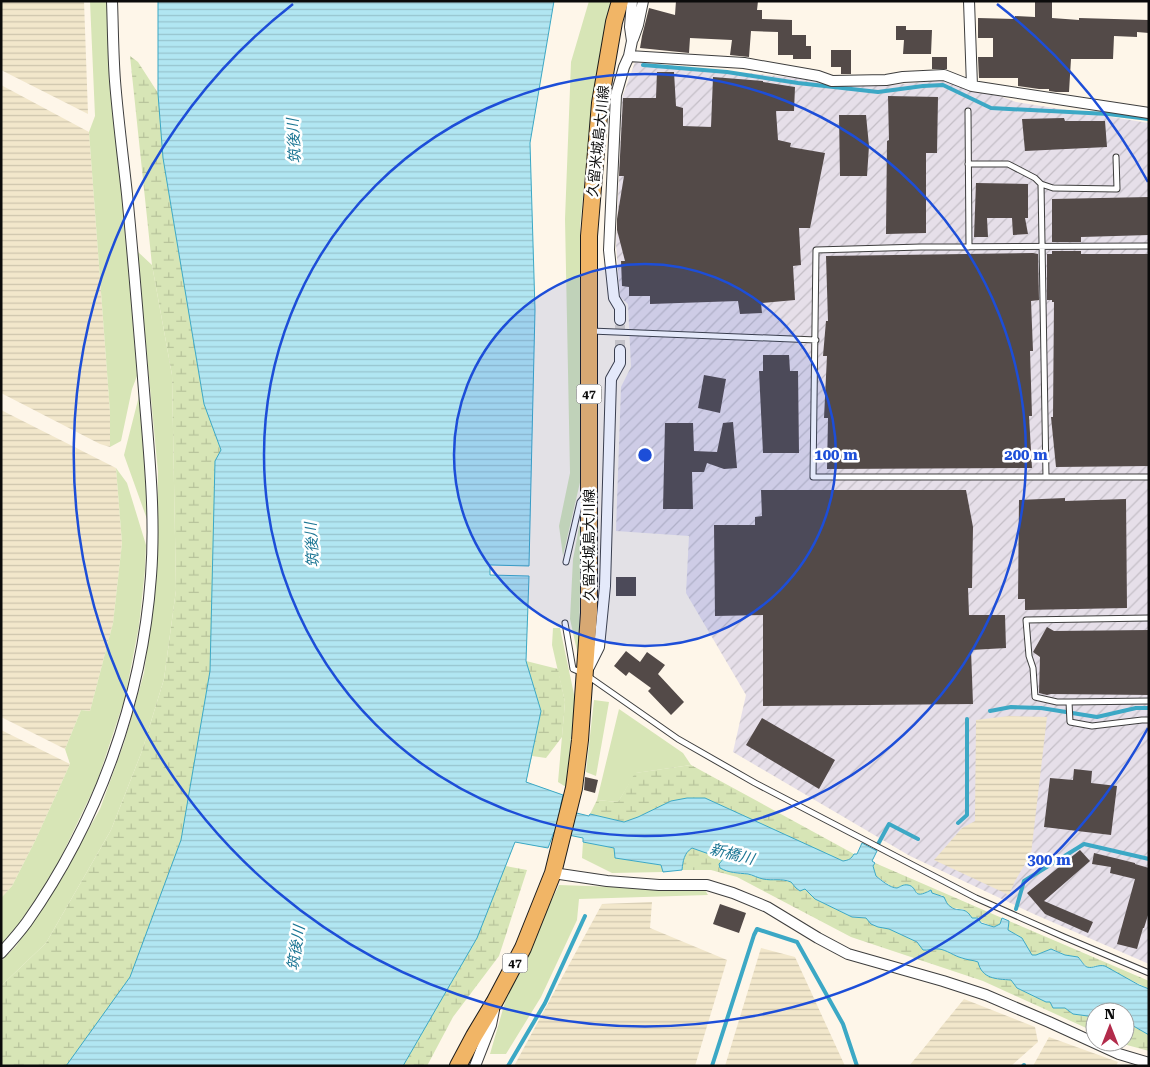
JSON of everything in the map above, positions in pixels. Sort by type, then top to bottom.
[{"type":"main road","name":"久留米城島大川線","points":[[458,1066],[523,948],[553,873],[574,788],[580,740],[589,613],[590,236],[600,103],[614,22],[620,1]]},
{"type":"street","points":[[1,953],[25,924],[52,884],[91,810],[125,723],[137,676],[145,631],[153,543],[152,474],[115,81],[112,1]]},
{"type":"street","points":[[632,1],[630,27],[632,41]]},
{"type":"street","points":[[620,320],[620,308],[614,298],[609,250],[616,95],[624,67],[630,56],[632,41],[638,25],[643,1]]},
{"type":"street","points":[[969,1],[972,86]]},
{"type":"street","points":[[630,56],[744,63],[818,76],[832,81],[886,80],[944,75],[972,86],[1149,113]]},
{"type":"street","points":[[585,674],[599,647],[606,586],[611,379],[620,363],[620,350]]},
{"type":"street","points":[[553,873],[606,881],[707,886],[733,893],[767,907],[848,954],[986,995],[1119,1054],[1130,1062],[1149,1063]]},
{"type":"street","points":[[475,1066],[491,1025],[495,1001]]},
{"type":"lane","points":[[968,112],[969,247]]},
{"type":"lane","points":[[968,164],[1008,164],[1035,178],[1041,184],[1053,188],[1117,189],[1116,157]]},
{"type":"lane","points":[[1041,184],[1046,477]]},
{"type":"lane","points":[[1149,246],[816,250],[813,477],[1149,476]]},
{"type":"lane","points":[[589,331],[816,340]]},
{"type":"lane","points":[[566,562],[580,502],[589,489]]},
{"type":"lane","points":[[1149,618],[1026,620],[1035,697],[1069,705],[1149,701]]},
{"type":"lane","points":[[565,623],[573,669],[585,674],[678,739],[755,783],[976,898],[1149,973]]},
{"type":"lane","points":[[1069,705],[1070,722],[1092,726],[1149,720]]},
{"type":"shaded area","points":[[1,1],[84,1],[88,114],[1,70]]},
{"type":"shaded area","points":[[635,62],[881,86],[953,79],[1016,102],[1149,123],[1149,964],[1036,915],[910,856],[733,752],[746,695],[686,593],[689,536],[616,531],[621,387],[631,367],[628,304],[620,297],[616,245],[622,98]]},
{"type":"shaded area","points":[[1,85],[89,132],[110,412],[110,447],[100,444],[1,393]]},
{"type":"shaded area","points":[[1,410],[116,468],[122,543],[113,623],[90,711],[81,710],[65,749],[1,717]]},
{"type":"shaded area","points":[[1009,716],[1047,717],[1031,854],[1009,895],[934,860],[962,828],[975,821],[976,720]]},
{"type":"shaded area","points":[[1,730],[70,764],[12,886],[1,898]]},
{"type":"shaded area","points":[[652,902],[650,928],[727,960],[695,1066],[514,1066],[602,904]]},
{"type":"shaded area","points":[[761,948],[795,957],[845,1066],[725,1066]]},
{"type":"shaded area","points":[[964,999],[1035,1027],[1038,1042],[1011,1066],[909,1066]]},
{"type":"shaded area","points":[[1049,1037],[1085,1050],[1085,1052],[1090,1052],[1118,1062],[1116,1066],[1033,1066]]},
{"type":"green space","points":[[90,1],[107,1],[111,80],[137,376],[132,389],[121,441],[110,447],[110,412],[89,132],[95,116]]},
{"type":"green space","points":[[158,1],[224,439],[219,674],[173,903],[89,1066],[1,1066],[1,986],[46,943],[111,830],[142,751],[164,679],[176,590],[172,375],[152,265],[130,56],[138,62],[158,93]]},
{"type":"green space","points":[[589,1],[613,1],[592,105],[580,227],[581,478],[563,556],[559,526],[570,473],[565,219],[571,62]]},
{"type":"green space","points":[[137,251],[152,265],[172,375],[176,590],[164,679],[142,751],[111,830],[46,943],[1,986],[1,961],[16,946],[54,890],[100,809],[124,743],[144,673],[156,581],[158,472]]},
{"type":"green space","points":[[139,396],[147,472],[148,522],[124,455]]},
{"type":"green space","points":[[116,468],[127,483],[146,545],[139,626],[125,698],[97,782],[51,878],[14,931],[1,944],[1,898],[12,886],[70,764],[65,749],[81,710],[90,711],[113,623],[122,543]]},
{"type":"green space","points":[[581,517],[579,660],[570,619],[573,559]]},
{"type":"green space","points":[[529,576],[526,661],[558,669],[565,702],[562,737],[546,758],[532,756],[526,782],[563,795],[514,787]]},
{"type":"green space","points":[[553,628],[560,628],[575,699],[566,787],[558,782],[565,702],[552,645]]},
{"type":"green space","points":[[594,700],[609,702],[596,776],[586,772]]},
{"type":"green space","points":[[619,709],[683,753],[691,765],[636,773],[618,802],[597,800]]},
{"type":"green space","points":[[691,765],[854,854],[847,861],[836,859],[705,798],[671,801],[624,822],[590,814],[597,800],[618,802],[635,773]]},
{"type":"green space","points":[[520,826],[548,848],[515,842],[506,866],[527,870],[499,956],[453,1017],[427,1066],[388,1066]]},
{"type":"green space","points":[[583,842],[614,848],[615,858],[661,865],[663,872],[612,873],[582,858]]},
{"type":"green space","points":[[692,848],[709,854],[722,854],[722,861],[733,873],[791,882],[800,891],[805,889],[815,899],[852,917],[866,918],[875,925],[902,934],[915,941],[927,951],[937,948],[963,959],[975,960],[996,979],[1011,980],[1017,988],[1046,1002],[1050,1002],[1053,1008],[1065,1008],[1073,1014],[1085,1016],[1085,1027],[983,981],[851,937],[737,877],[711,870],[682,870],[683,860]]},
{"type":"green space","points":[[875,863],[1002,918],[1000,924],[994,927],[972,918],[963,909],[950,906],[942,895],[932,893],[930,890],[919,894],[911,886],[892,887],[876,876],[873,866]]},
{"type":"green space","points":[[559,885],[705,890],[708,895],[579,899],[577,920],[541,997],[506,1054],[490,1054],[509,988]]},
{"type":"green space","points":[[1009,921],[1149,981],[1149,989],[1100,965],[1087,967],[1078,957],[1065,955],[1055,950],[1051,949],[1032,955],[1022,938],[1008,930]]},
{"type":"green space","points":[[1135,1027],[1149,1035],[1149,1051],[1135,1047]]},
{"type":"water","points":[[158,1],[554,1],[530,143],[535,310],[529,566],[490,565],[490,575],[529,576],[526,661],[541,711],[526,782],[563,795],[560,809],[589,816],[590,814],[624,822],[671,801],[687,798],[705,798],[843,861],[857,854],[862,843],[877,851],[872,861],[875,863],[873,866],[876,876],[894,888],[908,885],[918,894],[931,890],[932,893],[944,897],[951,907],[964,910],[972,918],[978,918],[981,923],[994,927],[1000,924],[1002,918],[1009,921],[1008,930],[1022,938],[1032,955],[1051,949],[1065,955],[1078,957],[1087,967],[1105,966],[1149,989],[1149,1035],[1135,1027],[1135,1002],[1085,1002],[1085,1016],[1073,1014],[1065,1008],[1053,1008],[1050,1002],[1046,1002],[1017,988],[1011,980],[986,975],[978,962],[942,950],[923,950],[917,942],[889,929],[871,924],[866,918],[852,917],[815,899],[805,889],[800,891],[791,882],[763,879],[748,874],[723,870],[719,864],[723,857],[722,854],[709,854],[692,848],[683,860],[682,870],[663,872],[661,865],[615,858],[614,848],[583,842],[583,838],[554,832],[548,848],[515,842],[477,938],[403,1066],[66,1066],[130,977],[181,840],[210,671],[215,461],[221,450],[204,404],[163,158],[158,94]]},
{"type":"building","points":[[676,1],[758,1],[757,10],[762,10],[762,19],[792,20],[792,35],[806,35],[806,46],[811,46],[811,59],[793,59],[793,55],[778,55],[778,32],[751,31],[749,57],[730,55],[732,40],[690,38],[689,53],[640,48],[649,8],[675,15]]},
{"type":"building","points":[[1035,1],[1052,1],[1052,18],[1149,20],[1149,33],[1137,32],[1137,37],[1114,36],[1113,59],[1071,59],[1069,92],[1056,92],[1049,91],[1049,89],[1018,86],[1018,78],[979,78],[978,57],[993,57],[993,38],[978,38],[978,18],[1015,19],[1015,16],[1035,17]]},
{"type":"building","points":[[896,26],[906,26],[906,30],[932,30],[931,54],[903,54],[904,40],[896,40]]},
{"type":"building","points":[[831,50],[851,50],[851,74],[841,74],[841,67],[831,67]]},
{"type":"building","points":[[932,57],[947,57],[947,69],[932,69]]},
{"type":"building","points":[[657,72],[674,72],[676,106],[683,108],[683,126],[711,127],[713,77],[763,81],[795,87],[794,111],[776,111],[778,140],[791,143],[790,147],[825,153],[810,228],[799,228],[801,265],[793,266],[795,300],[761,303],[762,313],[740,314],[738,301],[650,304],[650,296],[629,296],[629,287],[622,286],[621,261],[625,261],[617,230],[617,219],[624,176],[619,176],[623,98],[656,98]]},
{"type":"building","points":[[888,96],[938,97],[937,153],[926,153],[926,233],[886,234],[887,141],[889,140]]},
{"type":"building","points":[[839,115],[866,115],[869,146],[867,176],[840,176]]},
{"type":"building","points":[[1064,118],[1065,121],[1105,121],[1107,147],[1025,151],[1022,119]]},
{"type":"building","points":[[976,183],[1028,184],[1028,218],[1025,218],[1028,234],[1013,235],[1012,218],[987,218],[988,237],[974,237]]},
{"type":"building","points":[[1149,197],[1149,235],[1081,237],[1081,242],[1052,242],[1052,199]]},
{"type":"building","points":[[1052,251],[1081,251],[1081,254],[1149,254],[1149,466],[1056,467],[1051,417],[1053,417],[1054,302],[1047,300],[1047,254],[1052,254]]},
{"type":"building","points":[[1038,254],[1039,300],[1031,301],[1033,351],[1030,351],[1032,416],[1029,416],[1032,468],[827,469],[828,418],[824,418],[827,356],[823,356],[826,321],[828,321],[826,256]]},
{"type":"building","points":[[763,355],[789,355],[790,371],[798,371],[799,453],[763,453],[759,371],[763,371]]},
{"type":"building","points":[[704,375],[726,379],[720,413],[698,408]]},
{"type":"building","points":[[733,422],[737,468],[724,469],[707,463],[704,472],[692,472],[693,509],[663,509],[665,423],[693,423],[694,451],[717,452],[723,423]]},
{"type":"building","points":[[761,490],[966,490],[973,527],[972,588],[968,588],[969,615],[1005,615],[1006,648],[971,650],[973,704],[763,706],[763,615],[715,616],[714,525],[755,525],[755,517],[762,516]]},
{"type":"building","points":[[1065,498],[1065,501],[1126,499],[1127,608],[1025,610],[1025,599],[1018,599],[1019,500]]},
{"type":"building","points":[[616,577],[636,577],[636,596],[616,596]]},
{"type":"building","points":[[1047,627],[1054,631],[1149,630],[1149,695],[1047,695],[1039,693],[1040,657],[1033,652]]},
{"type":"building","points":[[626,651],[640,662],[647,652],[665,665],[658,674],[684,702],[671,715],[648,691],[651,688],[629,672],[626,676],[614,666]]},
{"type":"building","points":[[762,718],[835,760],[819,789],[746,745]]},
{"type":"building","points":[[1074,769],[1092,771],[1091,783],[1117,786],[1111,835],[1044,827],[1050,778],[1073,780]]},
{"type":"building","points":[[585,777],[598,780],[595,793],[584,790]]},
{"type":"building","points":[[1080,850],[1090,861],[1044,901],[1093,922],[1088,933],[1045,914],[1027,893]]},
{"type":"building","points":[[1094,853],[1149,868],[1149,912],[1137,949],[1117,944],[1135,879],[1110,873],[1111,867],[1092,864]]},
{"type":"building","points":[[720,904],[746,913],[739,933],[713,924]]},
{"type":"waterway","points":[[643,65],[727,72],[798,83],[878,92],[943,85],[991,108],[1108,114],[1149,119]]},
{"type":"waterway","points":[[990,711],[1011,707],[1041,708],[1097,717],[1136,708],[1149,708]]},
{"type":"waterway","points":[[958,823],[967,815],[967,719]]},
{"type":"waterway","points":[[876,848],[889,824],[918,839]]},
{"type":"waterway","points":[[1016,909],[1024,881],[1084,844],[1149,859]]},
{"type":"waterway","points":[[508,1066],[545,1003],[585,916]]},
{"type":"waterway","points":[[712,1066],[757,929],[797,942],[843,1024],[857,1066]]},
{"type":"tunnel","points":[[620,320],[620,350]]},
{"type":"water label","name":"筑後川","points":[[294,141]]},
{"type":"water label","name":"筑後川","points":[[312,545]]},
{"type":"water label","name":"新橋川","points":[[732,854]]},
{"type":"water label","name":"筑後川","points":[[296,948]]}]
